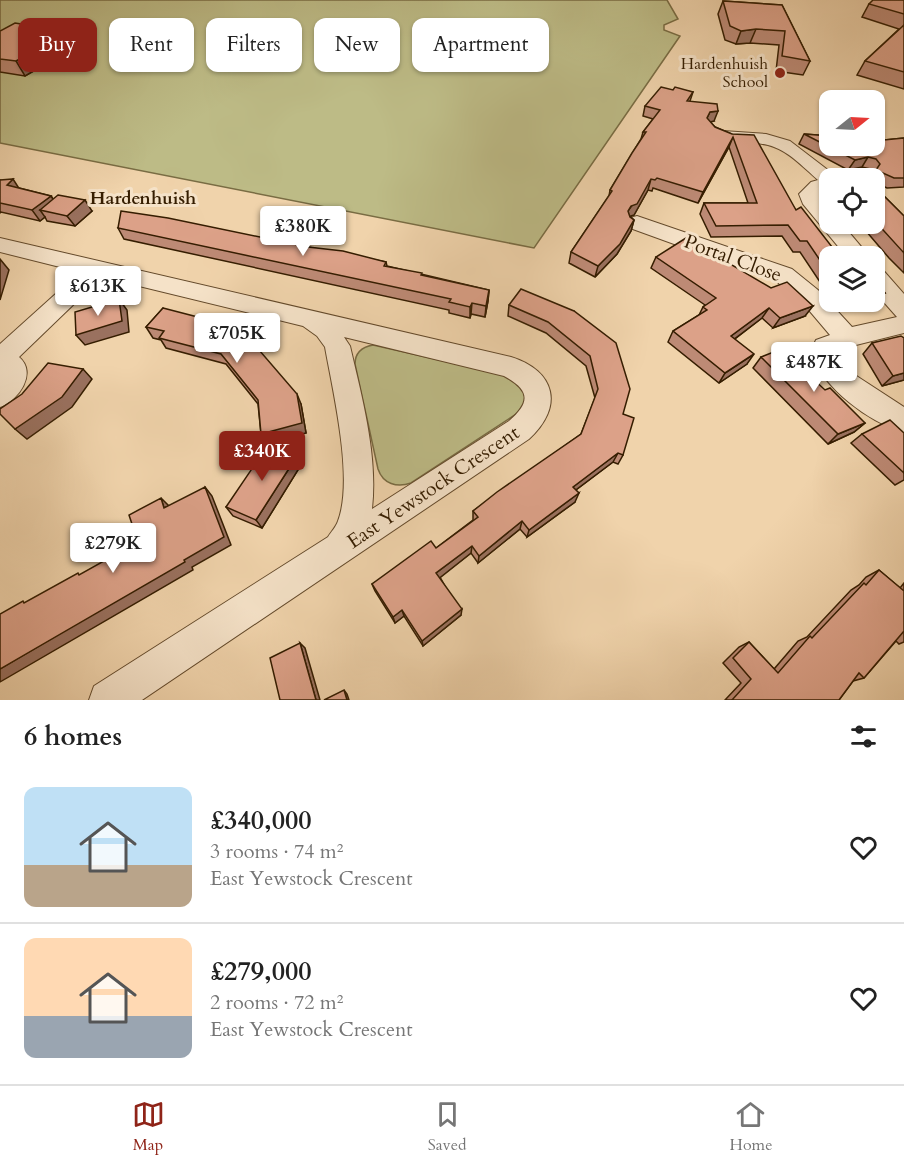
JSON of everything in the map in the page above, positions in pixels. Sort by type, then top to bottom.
[{"type":"street","points":[[714,128],[727,137],[779,142],[797,153],[819,172]]},
{"type":"street","points":[[819,186],[813,188],[809,194],[810,200],[819,210]]},
{"type":"street","name":"Portal Close","points":[[637,223],[784,276],[810,296],[847,338]]},
{"type":"street","points":[[839,234],[849,246]]},
{"type":"street","points":[[0,245],[311,320]]},
{"type":"street","points":[[0,396],[8,387],[14,372],[13,366],[0,359],[97,269]]},
{"type":"street","points":[[885,288],[904,310]]},
{"type":"street","name":"East Yewstock Crescent","points":[[108,700],[146,689],[338,550],[528,423],[539,408],[538,392],[527,377],[511,367],[311,320]]},
{"type":"street","name":"East Yewstock Crescent","points":[[311,320],[326,329],[337,346],[358,472],[357,508],[353,525],[338,550]]},
{"type":"street","points":[[904,324],[847,338],[825,347],[823,353],[827,363],[856,389],[904,421]]},
{"type":"shaded area","points":[[0,0],[667,0],[678,19],[664,25],[664,30],[680,36],[534,248],[0,143]]},
{"type":"shaded area","points":[[373,345],[514,377],[529,395],[521,411],[411,483],[391,484],[383,478],[378,469],[355,364],[356,356],[360,351]]},
{"type":"building","points":[[873,0],[904,0],[904,14],[869,4]]},
{"type":"building","points":[[723,1],[782,5],[810,61],[782,56],[785,31],[756,29],[741,31],[730,26]]},
{"type":"building","points":[[18,23],[18,60],[0,59],[0,31]]},
{"type":"building","points":[[904,25],[904,72],[865,61]]},
{"type":"building","points":[[661,87],[673,90],[675,87],[693,92],[687,101],[717,104],[718,111],[710,112],[707,118],[715,127],[732,134],[754,135],[796,210],[801,207],[819,230],[819,234],[822,234],[831,246],[819,246],[819,259],[807,241],[800,241],[788,225],[716,226],[704,203],[757,203],[733,137],[703,192],[657,178],[651,179],[637,204],[631,206],[628,211],[634,220],[620,244],[598,266],[571,252],[612,191],[610,190],[646,132],[643,132],[660,110],[645,106]]},
{"type":"building","points":[[804,134],[819,135],[819,142]]},
{"type":"building","points":[[904,138],[904,178],[894,178],[885,174],[885,168],[877,168],[880,164],[876,159],[868,157],[855,160],[847,156],[885,156],[885,140]]},
{"type":"building","points":[[13,179],[7,185],[51,196],[32,210],[0,203],[0,180]]},
{"type":"building","points":[[58,195],[85,200],[67,216],[40,210]]},
{"type":"building","points":[[885,197],[904,216],[904,253],[885,232]]},
{"type":"building","points":[[121,211],[168,218],[308,247],[343,251],[386,262],[384,266],[489,290],[486,306],[472,303],[470,307],[449,302],[451,299],[118,228]]},
{"type":"building","points":[[686,238],[771,288],[787,282],[813,306],[780,318],[769,308],[731,336],[754,354],[725,373],[673,331],[707,310],[703,307],[716,298],[656,257]]},
{"type":"building","points":[[521,289],[574,311],[616,343],[630,389],[623,414],[634,418],[623,455],[618,453],[573,487],[579,493],[529,530],[522,521],[479,556],[472,546],[436,573],[462,609],[422,641],[402,610],[393,617],[372,584],[431,541],[436,548],[478,517],[473,511],[497,492],[581,434],[598,389],[590,356],[548,322],[509,305]]},
{"type":"building","points":[[119,299],[122,321],[76,335],[75,312]]},
{"type":"building","points":[[163,308],[240,328],[297,394],[302,423],[261,434],[258,400],[221,354],[159,338],[164,331],[146,327]]},
{"type":"building","points":[[901,336],[904,338],[904,373],[893,376],[872,343]]},
{"type":"building","points":[[781,349],[825,390],[830,388],[865,423],[838,434],[761,357]]},
{"type":"building","points":[[48,363],[83,369],[62,397],[15,429],[0,414],[0,409],[22,394]]},
{"type":"building","points":[[890,420],[904,433],[904,473],[862,434]]},
{"type":"building","points":[[268,445],[297,456],[256,520],[226,507]]},
{"type":"building","points":[[205,487],[224,537],[0,669],[0,614],[78,573],[79,575],[138,542],[129,515],[161,498],[164,508]]},
{"type":"building","points":[[879,570],[904,591],[904,631],[864,678],[859,673],[839,700],[732,700],[751,679],[733,658],[749,642],[778,673],[810,636],[812,638]]},
{"type":"building","points":[[300,643],[316,700],[280,700],[270,658]]},
{"type":"building","points":[[344,690],[347,700],[324,700]]},
{"type":"place","name":"Hardenhuish School","points":[[780,73]]},
{"type":"district","name":"Hardenhuish","points":[[143,198]]}]
